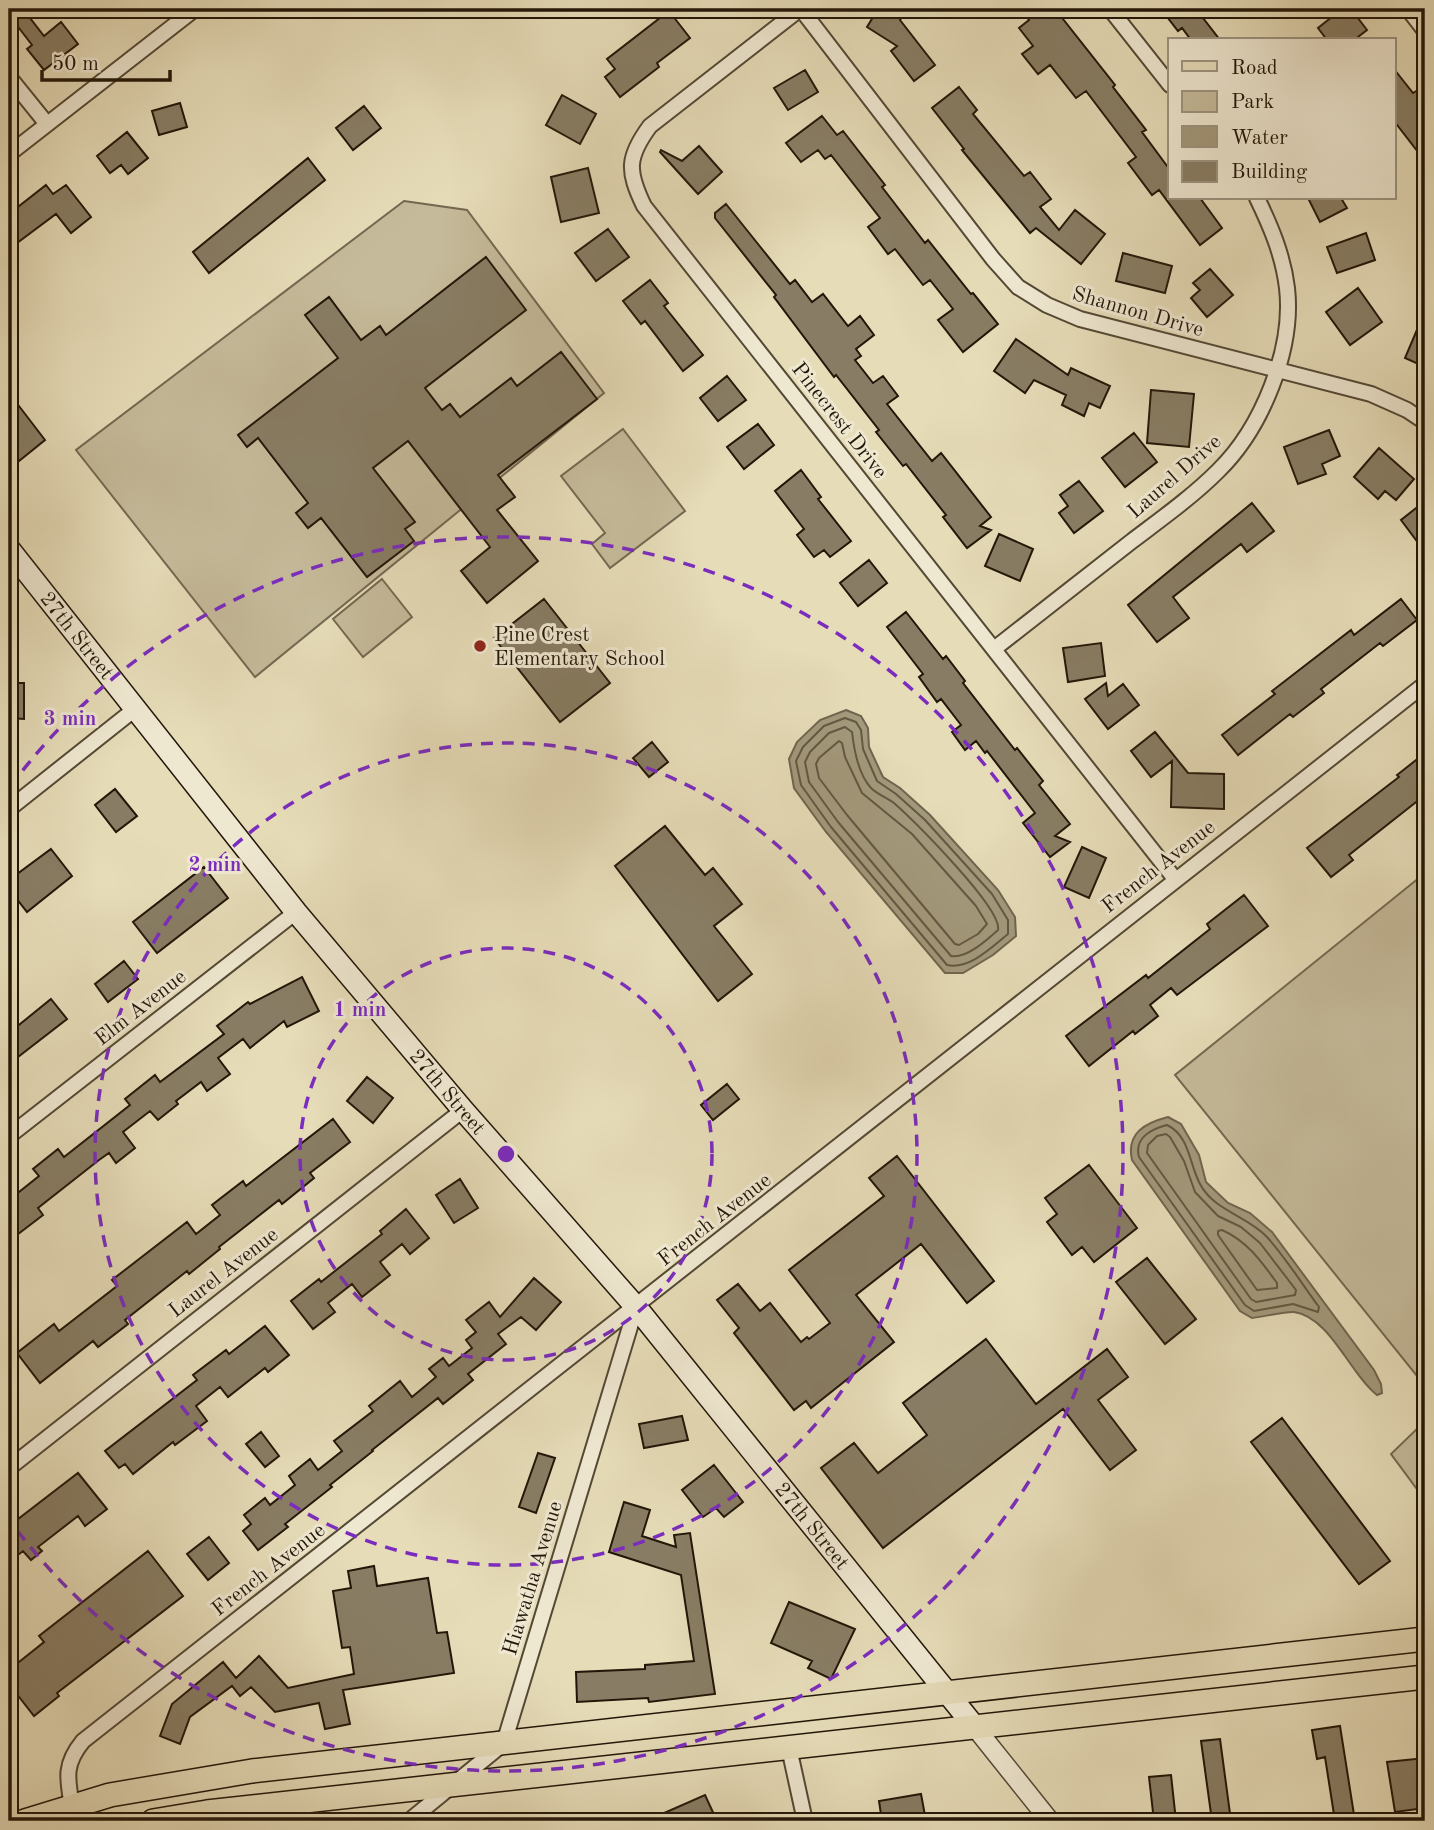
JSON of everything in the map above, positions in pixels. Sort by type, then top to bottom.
[{"type":"main road","name":"27th Street","points":[[9,549],[296,912],[463,1110],[636,1307],[974,1727]]},
{"type":"main road","points":[[24,1821],[158,1785],[252,1771],[1425,1639]]},
{"type":"main road","points":[[153,1821],[207,1812],[1425,1677]]},
{"type":"street","points":[[9,154],[194,9]]},
{"type":"street","name":"Shannon Drive","points":[[801,9],[993,259],[1018,287],[1047,305],[1080,320],[1371,394],[1407,410],[1425,422]]},
{"type":"street","name":"Pinecrest Drive","points":[[801,9],[650,125],[636,146],[630,166],[635,187],[645,206],[1175,879]]},
{"type":"street","points":[[1110,9],[1168,82]]},
{"type":"street","points":[[1408,9],[1425,31]]},
{"type":"street","points":[[9,77],[47,124]]},
{"type":"street","name":"Laurel Drive","points":[[994,649],[1218,471],[1242,444],[1264,404],[1278,370],[1287,323],[1287,289],[1282,259],[1258,200]]},
{"type":"street","name":"French Avenue","points":[[72,1806],[67,1780],[69,1757],[83,1741],[1425,684]]},
{"type":"street","points":[[9,809],[135,709]]},
{"type":"street","name":"Elm Avenue","points":[[9,1136],[296,912]]},
{"type":"street","name":"Laurel Avenue","points":[[9,1468],[463,1110]]},
{"type":"street","name":"Hiawatha Avenue","points":[[504,1743],[636,1307]]},
{"type":"street","points":[[974,1727],[1050,1821]]},
{"type":"street","points":[[409,1821],[504,1743]]},
{"type":"street","points":[[789,1748],[805,1821]]},
{"type":"green space","points":[[404,201],[467,210],[604,393],[255,677],[76,450]]},
{"type":"green space","points":[[623,429],[685,511],[610,568],[592,544],[605,533],[561,476]]},
{"type":"green space","points":[[382,579],[412,617],[363,657],[333,619]]},
{"type":"green space","points":[[1425,873],[1425,1386],[1175,1075]]},
{"type":"green space","points":[[1425,1421],[1425,1500],[1391,1454]]},
{"type":"water","points":[[846,710],[861,716],[868,728],[869,747],[883,777],[900,788],[930,815],[998,890],[1015,917],[1016,936],[993,955],[963,973],[945,973],[826,832],[794,788],[789,759],[797,742],[820,720]]},
{"type":"water","points":[[1168,1117],[1181,1124],[1199,1155],[1206,1182],[1228,1203],[1250,1213],[1272,1232],[1374,1370],[1382,1393],[1377,1395],[1367,1386],[1329,1335],[1307,1316],[1291,1312],[1252,1318],[1240,1311],[1132,1160],[1132,1143],[1139,1131],[1152,1122]]},
{"type":"building","points":[[9,9],[23,9],[44,36],[61,22],[78,44],[44,70],[27,49],[32,45],[9,15]]},
{"type":"building","points":[[878,9],[907,9],[900,20],[935,65],[914,81],[891,51],[897,46],[867,27]]},
{"type":"building","points":[[1021,9],[1055,9],[1115,85],[1113,87],[1146,130],[1142,132],[1168,167],[1168,200],[1201,200],[1222,228],[1200,245],[1159,190],[1152,195],[1128,163],[1136,157],[1086,91],[1076,98],[1050,65],[1038,74],[1022,54],[1033,46],[1019,28],[1029,20]]},
{"type":"building","points":[[1161,9],[1196,9],[1218,38],[1190,38],[1182,28],[1178,31]]},
{"type":"building","points":[[1342,9],[1351,9],[1367,30],[1357,38],[1326,38],[1318,28]]},
{"type":"building","points":[[669,11],[690,38],[657,63],[659,67],[620,97],[605,77],[615,69],[607,59]]},
{"type":"building","points":[[805,70],[818,92],[788,110],[774,88]]},
{"type":"building","points":[[1396,72],[1413,93],[1418,90],[1425,99],[1425,161],[1396,124]]},
{"type":"building","points":[[959,87],[977,110],[973,114],[1024,176],[1030,172],[1051,199],[1040,207],[1059,230],[1075,210],[1105,234],[1081,264],[1036,228],[1030,233],[962,150],[964,149],[932,108]]},
{"type":"building","points":[[562,95],[596,114],[580,144],[546,125]]},
{"type":"building","points":[[180,103],[187,127],[159,135],[152,111]]},
{"type":"building","points":[[364,106],[381,128],[353,150],[336,128]]},
{"type":"building","points":[[822,116],[837,135],[843,131],[925,243],[928,240],[998,324],[963,352],[938,320],[953,309],[930,280],[923,285],[895,249],[888,254],[868,227],[880,218],[831,155],[825,159],[818,150],[801,162],[786,143]]},
{"type":"building","points":[[127,132],[148,158],[128,174],[121,165],[110,173],[97,156]]},
{"type":"building","points":[[699,146],[722,172],[698,194],[660,152],[661,150],[682,161]]},
{"type":"building","points":[[308,158],[325,180],[209,273],[193,252]]},
{"type":"building","points":[[588,168],[599,213],[561,222],[551,177]]},
{"type":"building","points":[[46,185],[53,194],[66,185],[91,217],[71,233],[56,214],[9,249],[9,214]]},
{"type":"building","points":[[1309,200],[1342,200],[1347,208],[1320,222]]},
{"type":"building","points":[[726,204],[790,284],[795,280],[812,302],[823,294],[848,326],[860,316],[874,335],[856,349],[861,356],[855,360],[873,383],[883,376],[898,396],[887,404],[932,461],[941,453],[991,517],[980,526],[991,530],[967,548],[943,517],[946,515],[906,464],[903,466],[876,432],[879,430],[836,375],[834,377],[774,297],[776,295],[715,218],[715,213]]},
{"type":"building","points":[[608,229],[629,257],[596,281],[575,253]]},
{"type":"building","points":[[1366,233],[1375,260],[1337,273],[1327,247]]},
{"type":"building","points":[[1123,253],[1172,266],[1165,293],[1116,281]]},
{"type":"building","points":[[486,257],[526,310],[425,388],[442,410],[450,404],[460,417],[511,378],[517,386],[561,352],[597,399],[498,475],[515,497],[497,510],[538,561],[487,603],[461,571],[490,547],[408,441],[373,468],[415,522],[405,529],[414,541],[367,577],[321,518],[308,528],[296,513],[308,503],[258,438],[247,447],[238,435],[338,358],[305,315],[329,297],[361,340],[380,326],[386,335]]},
{"type":"building","points":[[1210,269],[1233,295],[1207,317],[1191,298],[1200,290],[1193,283]]},
{"type":"building","points":[[650,280],[668,303],[664,306],[703,355],[683,371],[645,321],[641,324],[623,301]]},
{"type":"building","points":[[1358,288],[1382,322],[1350,345],[1326,312]]},
{"type":"building","points":[[1425,311],[1425,367],[1405,358]]},
{"type":"building","points":[[1016,339],[1068,375],[1071,368],[1110,386],[1100,408],[1089,403],[1084,416],[1062,405],[1066,395],[1034,380],[1025,393],[994,371]]},
{"type":"building","points":[[727,376],[746,400],[718,421],[700,398]]},
{"type":"building","points":[[1151,390],[1194,394],[1189,447],[1147,443]]},
{"type":"building","points":[[9,393],[45,440],[19,461],[9,447]]},
{"type":"building","points":[[758,424],[774,445],[744,469],[727,447]]},
{"type":"building","points":[[1329,430],[1340,456],[1322,464],[1326,474],[1298,484],[1284,447]]},
{"type":"building","points":[[1134,433],[1157,462],[1125,487],[1102,458]]},
{"type":"building","points":[[1379,448],[1414,479],[1396,500],[1385,491],[1378,499],[1354,477]]},
{"type":"building","points":[[801,470],[821,497],[818,499],[851,541],[830,557],[824,550],[814,557],[797,535],[804,529],[775,491]]},
{"type":"building","points":[[1079,481],[1103,511],[1074,533],[1059,513],[1068,506],[1060,495]]},
{"type":"building","points":[[1425,501],[1425,552],[1401,520]]},
{"type":"building","points":[[1252,503],[1274,531],[1247,552],[1241,544],[1173,597],[1189,618],[1157,642],[1128,605]]},
{"type":"building","points":[[999,534],[1033,549],[1020,581],[985,566]]},
{"type":"building","points":[[869,560],[887,583],[858,606],[840,583]]},
{"type":"building","points":[[544,599],[610,683],[560,722],[494,638]]},
{"type":"building","points":[[1401,599],[1417,620],[1383,646],[1380,643],[1321,689],[1324,693],[1293,717],[1290,714],[1238,755],[1222,735],[1275,694],[1272,691],[1351,630],[1354,635]]},
{"type":"building","points":[[906,612],[943,659],[946,656],[965,681],[963,683],[1043,781],[1039,785],[1070,824],[1055,836],[1070,842],[1050,857],[1023,823],[1035,813],[987,751],[985,753],[976,741],[965,750],[952,732],[961,725],[941,699],[937,702],[919,677],[923,674],[887,627]]},
{"type":"building","points":[[1101,643],[1105,676],[1068,682],[1063,648]]},
{"type":"building","points":[[9,683],[24,683],[24,719],[9,718]]},
{"type":"building","points":[[1106,683],[1108,696],[1123,684],[1139,705],[1108,729],[1085,699]]},
{"type":"building","points":[[1155,732],[1188,773],[1224,774],[1224,809],[1171,807],[1172,761],[1151,777],[1131,751]]},
{"type":"building","points":[[652,742],[668,762],[649,777],[633,758]]},
{"type":"building","points":[[1425,753],[1425,795],[1349,855],[1353,860],[1331,877],[1307,848],[1399,777],[1397,775]]},
{"type":"building","points":[[115,789],[137,816],[116,832],[95,805]]},
{"type":"building","points":[[665,826],[705,875],[713,868],[742,904],[714,926],[752,974],[718,1001],[615,866]]},
{"type":"building","points":[[1082,847],[1106,858],[1089,898],[1064,887]]},
{"type":"building","points":[[51,849],[72,876],[27,912],[9,889],[9,880]]},
{"type":"building","points":[[204,867],[228,898],[157,953],[133,922]]},
{"type":"building","points":[[1244,895],[1268,926],[1177,995],[1171,988],[1150,1005],[1158,1016],[1135,1034],[1133,1031],[1089,1066],[1066,1036],[1146,975],[1148,978],[1210,929],[1207,924]]},
{"type":"building","points":[[124,961],[138,979],[108,1002],[95,984]]},
{"type":"building","points":[[302,977],[319,1011],[287,1027],[284,1021],[250,1048],[243,1039],[218,1058],[230,1074],[207,1091],[201,1082],[176,1101],[178,1104],[158,1120],[150,1111],[123,1132],[135,1148],[116,1163],[109,1153],[99,1160],[38,1208],[43,1215],[9,1241],[9,1200],[39,1176],[33,1169],[58,1149],[64,1157],[130,1105],[125,1099],[155,1075],[160,1082],[224,1034],[217,1026],[248,1002],[250,1004]]},
{"type":"building","points":[[51,999],[67,1019],[9,1064],[9,1033]]},
{"type":"building","points":[[367,1077],[393,1098],[373,1123],[347,1101]]},
{"type":"building","points":[[727,1084],[739,1099],[713,1120],[701,1105]]},
{"type":"building","points":[[333,1119],[350,1142],[310,1173],[314,1178],[282,1204],[279,1200],[189,1274],[187,1271],[125,1320],[128,1324],[98,1347],[93,1341],[40,1383],[17,1353],[54,1324],[59,1331],[117,1286],[112,1280],[187,1222],[196,1234],[220,1215],[212,1205],[243,1181],[246,1186]]},
{"type":"building","points":[[897,1156],[994,1281],[967,1303],[921,1244],[856,1295],[894,1342],[811,1408],[806,1401],[794,1410],[734,1333],[739,1328],[717,1300],[738,1284],[760,1311],[770,1303],[801,1342],[830,1323],[789,1270],[884,1196],[869,1178]]},
{"type":"building","points":[[1089,1165],[1137,1228],[1094,1262],[1082,1247],[1072,1255],[1047,1222],[1057,1214],[1045,1198]]},
{"type":"building","points":[[460,1179],[478,1208],[454,1223],[436,1195]]},
{"type":"building","points":[[406,1209],[429,1238],[410,1254],[402,1244],[380,1262],[390,1275],[362,1297],[352,1284],[328,1303],[335,1312],[313,1329],[291,1301],[319,1279],[321,1282],[382,1234],[380,1231]]},
{"type":"building","points":[[1147,1258],[1196,1319],[1165,1344],[1116,1282]]},
{"type":"building","points":[[534,1278],[561,1302],[536,1330],[521,1317],[498,1334],[506,1344],[468,1374],[473,1380],[443,1404],[438,1398],[372,1450],[330,1485],[332,1487],[285,1524],[288,1527],[258,1550],[243,1531],[251,1524],[244,1515],[265,1498],[270,1505],[295,1485],[289,1476],[310,1459],[318,1470],[342,1451],[334,1441],[373,1411],[369,1406],[400,1381],[412,1397],[436,1377],[429,1369],[443,1358],[449,1366],[472,1348],[466,1340],[476,1332],[466,1320],[489,1302],[500,1317]]},
{"type":"building","points":[[265,1326],[289,1355],[268,1372],[265,1368],[228,1397],[220,1387],[196,1406],[207,1421],[175,1445],[173,1442],[133,1474],[125,1464],[119,1468],[105,1451],[197,1380],[193,1375],[226,1350],[229,1354]]},
{"type":"building","points":[[986,1339],[1036,1404],[1107,1349],[1128,1377],[1098,1400],[1136,1450],[1110,1470],[1063,1409],[883,1548],[821,1468],[854,1443],[878,1473],[927,1435],[903,1403]]},
{"type":"building","points":[[682,1416],[688,1440],[644,1448],[639,1424]]},
{"type":"building","points":[[1282,1418],[1390,1561],[1359,1584],[1251,1442]]},
{"type":"building","points":[[261,1432],[279,1456],[265,1467],[246,1444]]},
{"type":"building","points":[[538,1453],[555,1458],[536,1513],[519,1507]]},
{"type":"building","points":[[714,1465],[743,1502],[724,1517],[716,1508],[703,1517],[682,1490]]},
{"type":"building","points":[[78,1473],[107,1509],[85,1526],[78,1516],[38,1547],[42,1551],[31,1560],[23,1551],[9,1562],[9,1526]]},
{"type":"building","points":[[624,1502],[650,1510],[642,1536],[676,1547],[674,1535],[690,1533],[715,1694],[649,1702],[648,1698],[577,1702],[576,1672],[645,1669],[645,1665],[694,1661],[681,1575],[609,1552]]},
{"type":"building","points":[[209,1537],[229,1563],[208,1580],[187,1554]]},
{"type":"building","points":[[148,1551],[183,1596],[57,1693],[59,1696],[34,1716],[9,1684],[9,1670],[44,1642],[39,1636]]},
{"type":"building","points":[[374,1566],[377,1586],[428,1578],[437,1633],[447,1632],[454,1673],[343,1690],[350,1724],[325,1729],[319,1703],[275,1712],[251,1687],[240,1696],[232,1686],[190,1717],[180,1744],[160,1736],[172,1704],[223,1662],[236,1678],[259,1656],[288,1688],[354,1674],[350,1647],[342,1648],[333,1591],[351,1588],[348,1571]]},
{"type":"building","points":[[789,1602],[855,1629],[831,1679],[808,1668],[812,1661],[771,1643]]},
{"type":"building","points":[[1340,1726],[1355,1821],[1335,1821],[1325,1757],[1317,1759],[1312,1730]]},
{"type":"building","points":[[1220,1739],[1231,1821],[1212,1821],[1201,1741]]},
{"type":"building","points":[[1425,1758],[1425,1808],[1395,1812],[1387,1762]]},
{"type":"building","points":[[1171,1775],[1176,1821],[1154,1821],[1149,1777]]},
{"type":"building","points":[[921,1794],[926,1821],[882,1821],[879,1801]]},
{"type":"building","points":[[705,1795],[717,1821],[646,1821]]},
{"type":"place","name":"Pine Crest Elementary School","points":[[480,646]]}]
